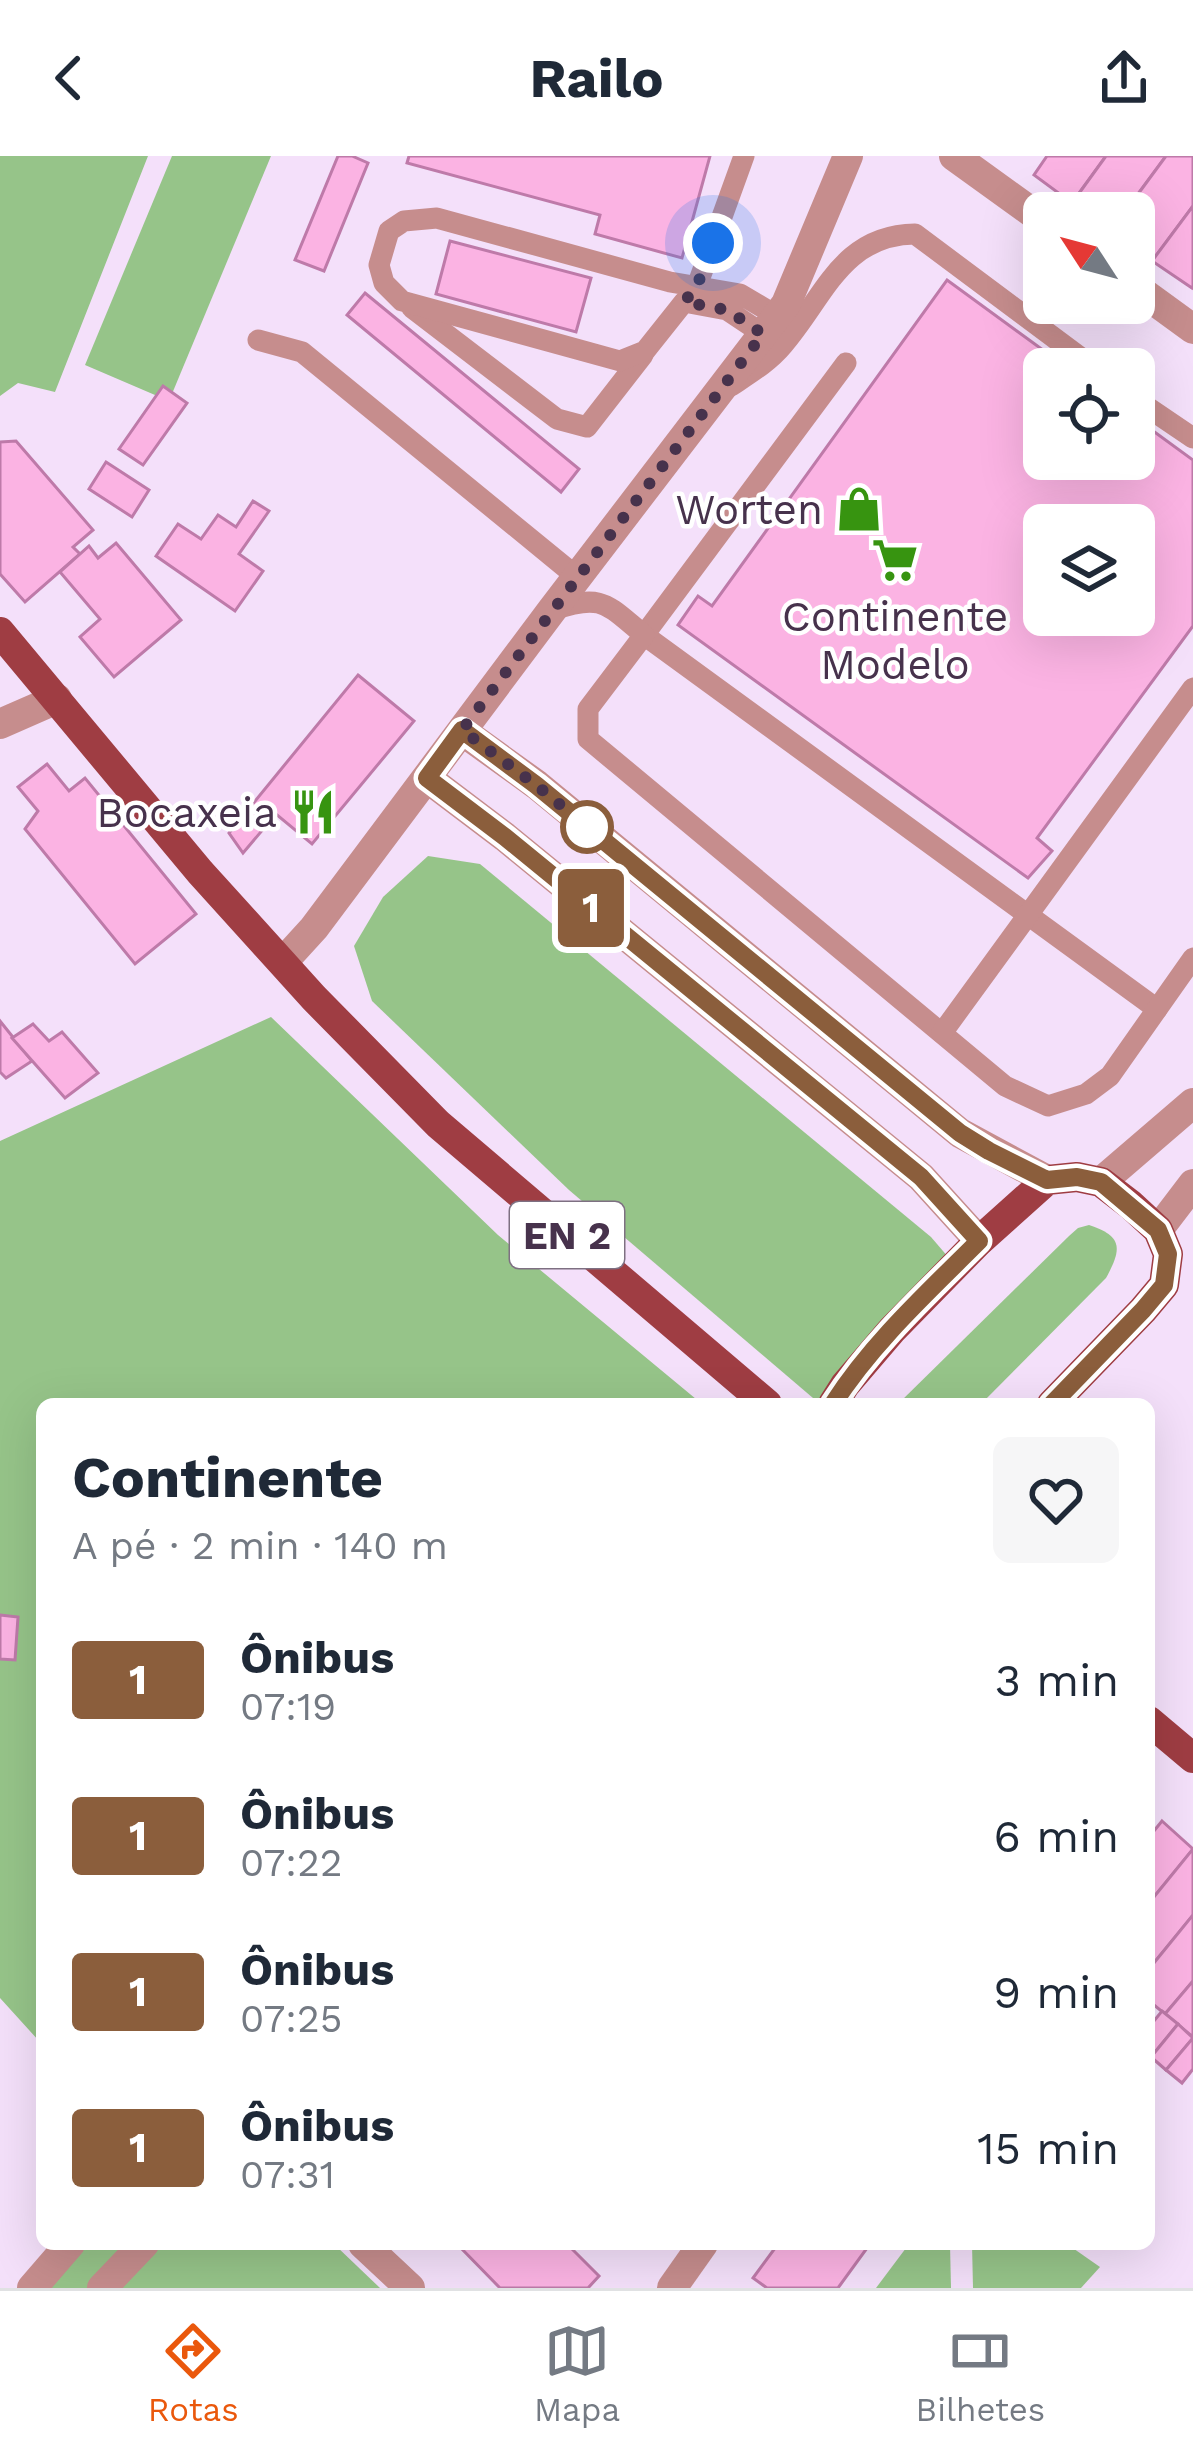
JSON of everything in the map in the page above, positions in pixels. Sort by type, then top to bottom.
[{"type":"main road","name":"EN 2","points":[[0,632],[200,872],[314,998],[439,1124],[760,1398]]},
{"type":"main road","points":[[837,1398],[892,1330],[979,1241],[1047,1180],[1077,1177],[1101,1182],[1158,1230],[1168,1254],[1164,1285],[1058,1398]]},
{"type":"main road","points":[[1155,1726],[1193,1758]]},
{"type":"street","points":[[283,962],[314,928],[786,304],[848,156]]},
{"type":"street","points":[[954,156],[1023,206]]},
{"type":"street","points":[[1155,301],[1193,329]]},
{"type":"street","points":[[0,724],[57,699]]},
{"type":"street","points":[[462,730],[960,1133],[1047,1180]]},
{"type":"street","points":[[427,778],[921,1177],[979,1241]]},
{"type":"street","points":[[1101,1182],[1193,1103]]},
{"type":"street","points":[[1158,1230],[1193,1184]]},
{"type":"street","points":[[32,2288],[65,2250]]},
{"type":"street","points":[[103,2288],[138,2250]]},
{"type":"street","points":[[369,2250],[410,2288]]},
{"type":"street","points":[[672,2288],[693,2250]]},
{"type":"lane","points":[[744,156],[690,294],[587,427],[557,419],[402,301],[384,283],[379,265],[389,231],[404,221],[437,218],[670,282],[690,294],[727,310],[770,325]]},
{"type":"lane","points":[[716,397],[782,348],[840,266],[870,242],[894,234],[915,234],[1068,348]]},
{"type":"lane","points":[[402,301],[620,361],[645,351]]},
{"type":"lane","points":[[258,340],[302,352],[577,577]]},
{"type":"lane","points":[[846,363],[588,709],[588,740],[1005,1086],[1048,1106],[1086,1094],[1109,1076],[1193,958]]},
{"type":"lane","points":[[1155,412],[1193,438]]},
{"type":"lane","points":[[552,610],[581,600],[605,604],[1157,1009]]},
{"type":"lane","points":[[942,1033],[1193,688]]},
{"type":"green space","points":[[0,156],[148,156],[55,392],[18,383],[0,396]]},
{"type":"green space","points":[[172,156],[271,156],[169,401],[85,365]]},
{"type":"green space","points":[[428,856],[480,864],[931,1237],[955,1265],[826,1398],[813,1398],[569,1190],[372,1001],[354,946],[383,897]]},
{"type":"green space","points":[[271,1017],[498,1235],[695,1398],[36,1398],[36,2038],[0,1998],[0,1141]]},
{"type":"green space","points":[[1089,1225],[1114,1239],[1117,1251],[1106,1278],[987,1398],[904,1398],[1069,1236]]},
{"type":"green space","points":[[49,2250],[340,2250],[380,2288],[51,2288]]},
{"type":"green space","points":[[904,2250],[950,2250],[951,2288],[876,2288]]},
{"type":"green space","points":[[972,2250],[1076,2250],[1100,2267],[1081,2288],[973,2288]]},
{"type":"building","points":[[338,156],[368,163],[324,271],[295,260]]},
{"type":"building","points":[[409,156],[710,156],[682,258],[595,234],[600,215],[407,163]]},
{"type":"building","points":[[1047,156],[1106,156],[1080,192],[1057,192],[1034,175]]},
{"type":"building","points":[[1106,156],[1166,156],[1139,192],[1080,192]]},
{"type":"building","points":[[1166,156],[1193,156],[1193,206],[1155,257],[1155,192],[1139,192]]},
{"type":"building","points":[[1193,206],[1192,288],[1155,263]]},
{"type":"building","points":[[450,241],[591,278],[576,332],[436,294]]},
{"type":"building","name":"Continente Modelo","points":[[947,280],[1040,348],[1023,348],[1023,480],[1155,480],[1155,432],[1193,460],[1193,626],[1037,838],[1052,851],[1028,878],[678,625],[698,596],[712,606]]},
{"type":"building","points":[[365,293],[579,469],[561,492],[347,315]]},
{"type":"building","points":[[163,386],[187,403],[143,465],[119,449]]},
{"type":"building","points":[[16,441],[93,530],[73,547],[80,554],[25,602],[0,574],[0,442]]},
{"type":"building","points":[[106,462],[149,490],[132,517],[89,489]]},
{"type":"building","points":[[253,501],[269,511],[239,554],[263,571],[235,611],[156,556],[178,524],[201,539],[218,515],[236,527]]},
{"type":"building","points":[[116,543],[181,620],[114,677],[80,637],[100,619],[60,572],[89,546],[98,558]]},
{"type":"building","points":[[358,675],[414,721],[312,844],[276,814],[243,853],[229,833]]},
{"type":"building","points":[[47,764],[69,791],[85,778],[196,914],[135,964],[25,829],[38,811],[18,787]]},
{"type":"building","points":[[0,1021],[32,1061],[6,1078],[0,1072]]},
{"type":"building","points":[[33,1024],[49,1041],[62,1032],[98,1073],[65,1098],[12,1038]]},
{"type":"building","points":[[0,1615],[18,1617],[15,1660],[0,1659]]},
{"type":"building","points":[[1162,1821],[1193,1849],[1155,1896],[1155,1830]]},
{"type":"building","points":[[1193,1849],[1193,1915],[1155,1962],[1155,1896]]},
{"type":"building","points":[[1193,1915],[1193,1981],[1165,2014],[1155,2006],[1155,1962]]},
{"type":"building","points":[[1193,1981],[1193,2037],[1165,2014]]},
{"type":"building","points":[[1162,2011],[1178,2024],[1155,2052],[1155,2020]]},
{"type":"building","points":[[1178,2024],[1193,2038],[1166,2070],[1155,2060],[1155,2052]]},
{"type":"building","points":[[1193,2038],[1193,2069],[1182,2083],[1166,2070]]},
{"type":"building","points":[[463,2250],[573,2250],[599,2276],[588,2288],[500,2288]]},
{"type":"building","points":[[774,2250],[866,2250],[838,2288],[767,2288],[753,2278]]},
{"type":"bus line","name":"1","points":[[837,1398],[892,1330],[979,1241],[921,1177],[427,778],[462,730],[536,785],[960,1133],[1047,1180],[1077,1177],[1101,1182],[1158,1230],[1168,1254],[1164,1285],[1058,1398]]},
{"type":"place","name":"Worten","points":[[859,509]]},
{"type":"place","name":"Continente Modelo","points":[[895,560]]},
{"type":"place","name":"Bocaxeia","points":[[313,812]]},
{"type":"route","points":[[587,827],[590,829],[462,730],[763,334],[727,310],[684,302],[697,286],[713,243]]}]
